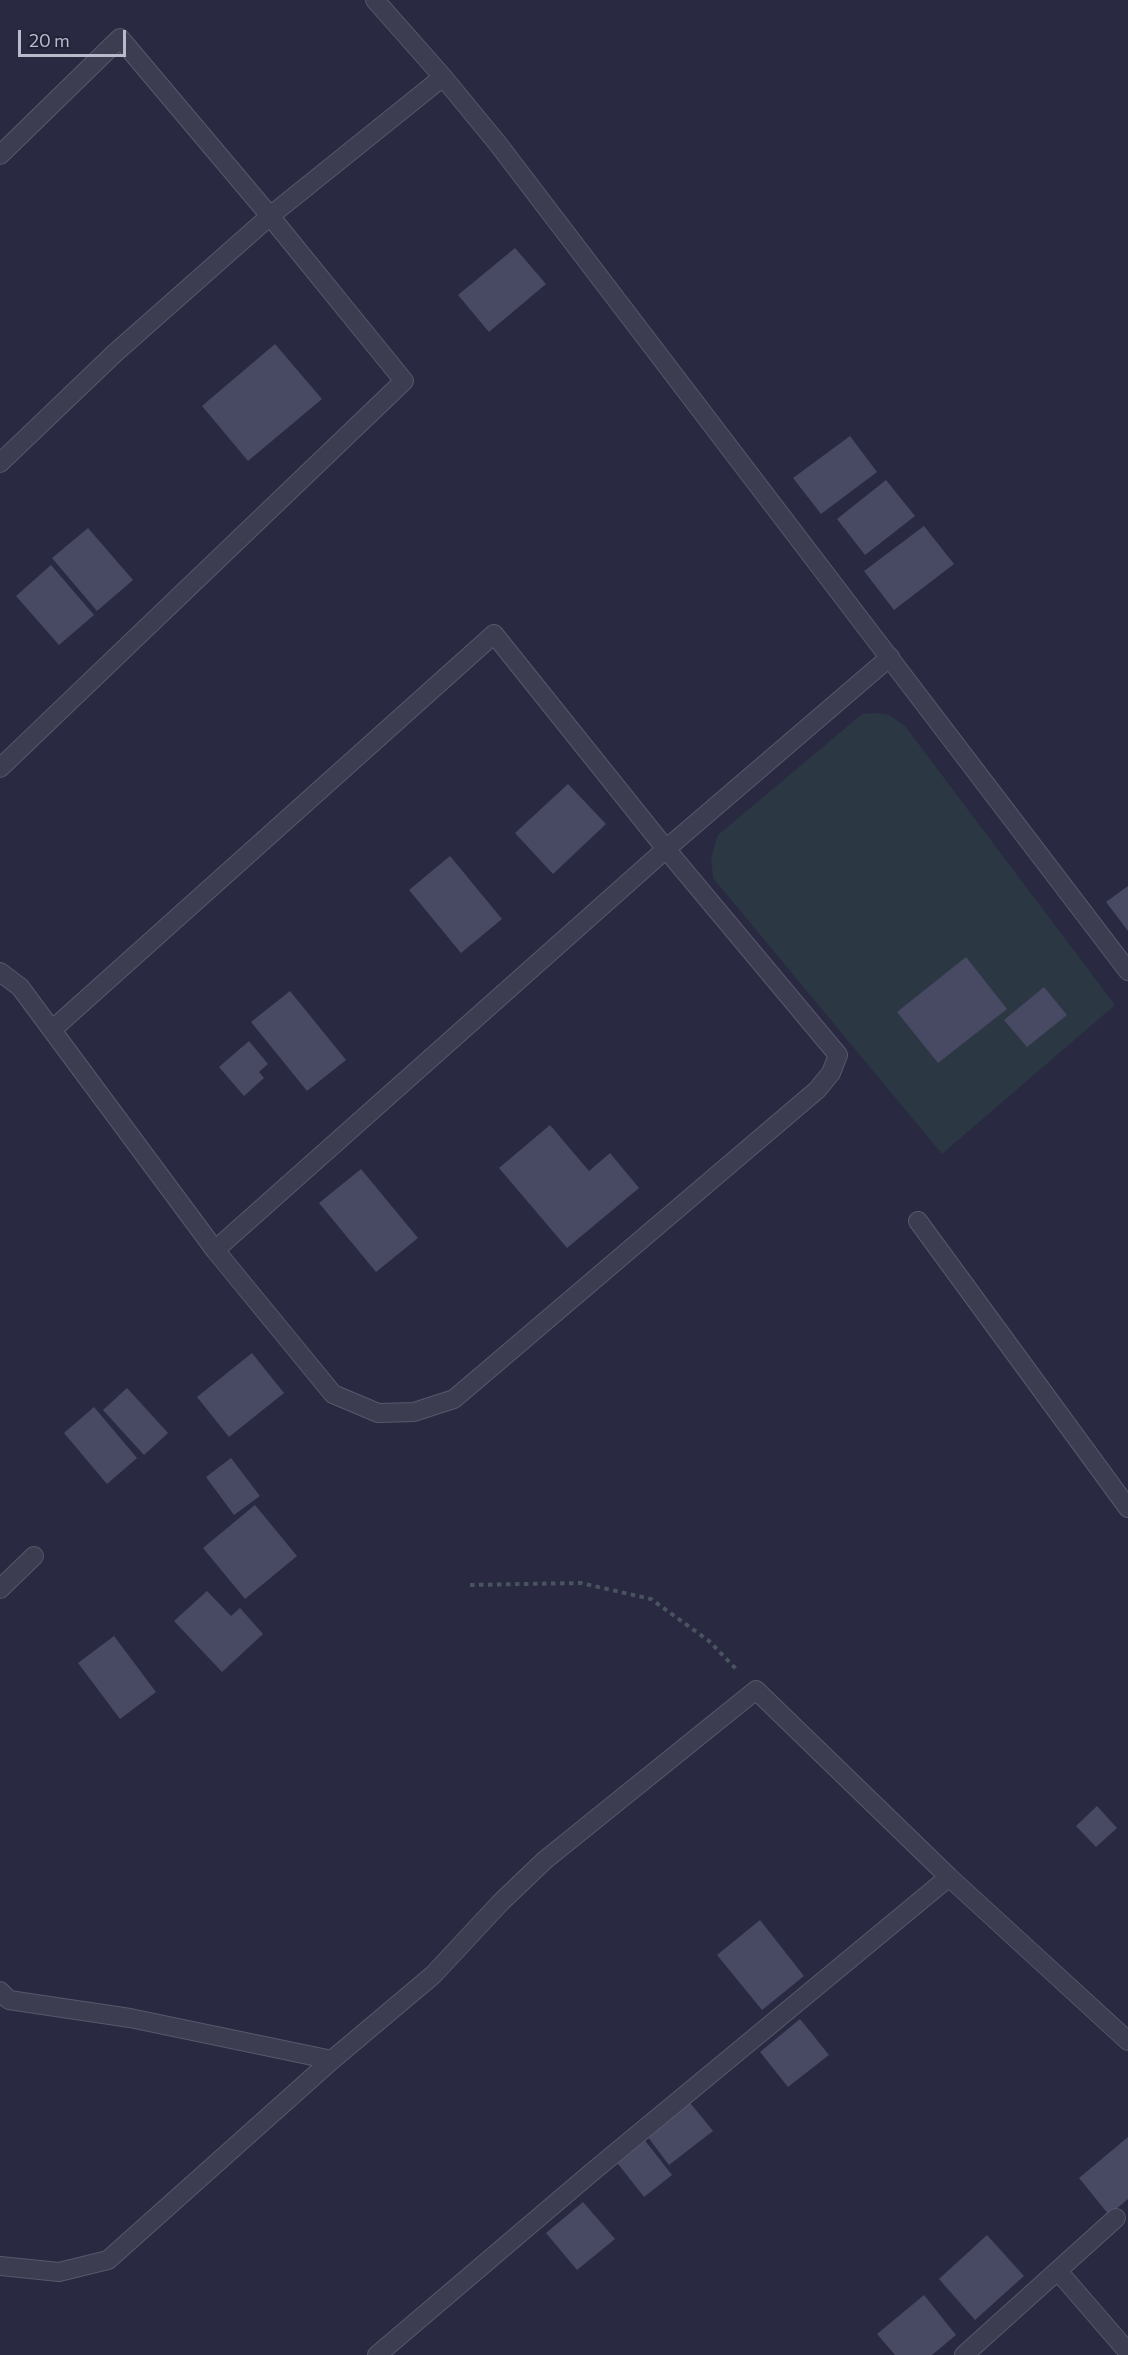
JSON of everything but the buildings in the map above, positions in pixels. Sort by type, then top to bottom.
[{"type":"street","points":[[375,0],[498,144],[1128,971]]},
{"type":"street","points":[[0,155],[120,38],[270,216],[404,381],[0,768]]},
{"type":"street","points":[[0,463],[115,353],[270,216],[443,77]]},
{"type":"street","points":[[0,972],[20,987],[214,1250],[333,1394],[378,1413],[414,1412],[454,1400],[817,1090],[831,1073],[838,1055],[666,849],[494,634],[53,1029]]},
{"type":"street","points":[[214,1250],[666,849],[890,657]]},
{"type":"street","points":[[918,1221],[1128,1508]]},
{"type":"street","points":[[0,1589],[34,1556]]},
{"type":"street","points":[[0,2266],[59,2272],[108,2260],[332,2060],[433,1975],[501,1902],[545,1860],[756,1690],[949,1878],[1128,2041]]},
{"type":"street","points":[[377,2355],[600,2165],[949,1878]]},
{"type":"street","points":[[0,1991],[9,2000],[130,2018],[332,2060]]},
{"type":"street","points":[[964,2355],[1116,2218]]},
{"type":"street","points":[[1058,2271],[1128,2352]]},
{"type":"path","points":[[470,1585],[581,1583],[651,1599],[710,1641],[756,1690]]},
{"type":"shaded area","points":[[862,714],[889,715],[905,726],[1115,1005],[942,1154],[713,878],[711,857],[718,835]]}]
